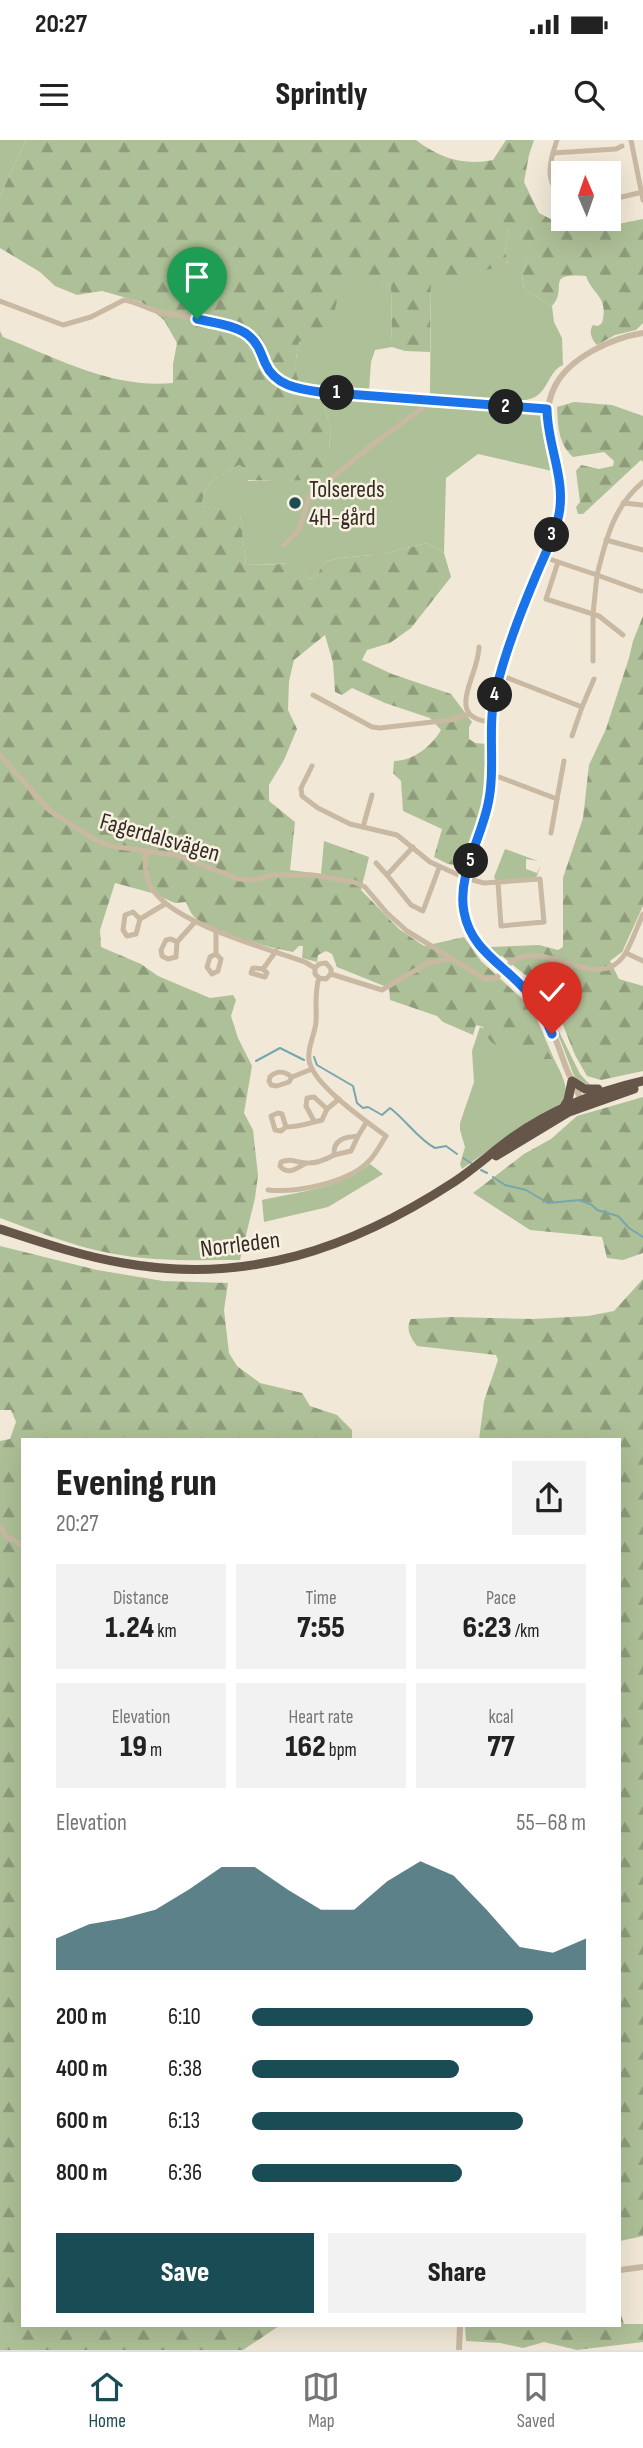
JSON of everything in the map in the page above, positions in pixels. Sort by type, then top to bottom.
[{"type":"highway","points":[[564,1107],[572,1081],[585,1089],[617,1088]]},
{"type":"highway","name":"Norrleden","points":[[468,1172],[474,1171],[582,1102],[617,1088],[643,1083]]},
{"type":"highway","name":"Norrleden","points":[[0,1229],[88,1256],[146,1267],[201,1269],[250,1266],[319,1251],[358,1236],[420,1203],[468,1172],[520,1132],[564,1107],[643,1083]]},
{"type":"street","points":[[551,181],[550,163],[557,140]]},
{"type":"street","points":[[631,140],[643,200]]},
{"type":"street","points":[[553,153],[616,149],[622,146]]},
{"type":"street","points":[[621,197],[642,192]]},
{"type":"street","points":[[0,301],[63,325],[81,321],[117,302],[128,301],[162,312],[229,326],[247,334],[261,351],[272,375],[285,385],[320,392],[547,409]]},
{"type":"street","points":[[582,1102],[542,1010],[527,991],[489,958],[470,930],[463,901],[465,878],[482,828],[492,776],[492,722],[500,675],[560,507],[559,483],[547,409],[554,388],[570,366],[605,346],[643,333]]},
{"type":"street","points":[[284,545],[299,530],[309,497],[368,448],[428,404],[429,400]]},
{"type":"street","points":[[593,660],[593,614],[597,575],[606,540],[614,517],[643,482]]},
{"type":"street","points":[[623,503],[643,505]]},
{"type":"street","points":[[606,540],[643,550]]},
{"type":"street","points":[[544,557],[641,591]]},
{"type":"street","points":[[558,562],[546,599],[599,616],[623,635]]},
{"type":"street","points":[[469,714],[465,697],[478,664],[479,648]]},
{"type":"street","points":[[500,675],[582,707]]},
{"type":"street","points":[[572,736],[594,679]]},
{"type":"street","points":[[313,695],[372,727],[450,720],[469,714],[482,721],[492,722]]},
{"type":"street","name":"Fagerdalsvägen","points":[[0,755],[50,811],[70,825],[111,846],[175,855],[239,879],[304,875],[354,881],[365,887],[407,931],[485,979],[496,978],[519,958],[535,955],[587,969],[602,969],[616,964],[625,953]]},
{"type":"street","points":[[551,833],[564,761]]},
{"type":"street","points":[[312,766],[301,788],[302,796],[336,818],[397,835],[439,868],[465,878],[484,883],[540,879],[544,922],[501,926],[498,883]]},
{"type":"street","points":[[492,776],[499,776],[557,799]]},
{"type":"street","points":[[363,827],[372,795]]},
{"type":"street","points":[[387,875],[413,847]]},
{"type":"street","points":[[145,850],[147,878],[152,889],[177,914],[315,968]]},
{"type":"street","points":[[376,863],[411,905],[423,911],[439,868]]},
{"type":"street","points":[[140,919],[132,912],[125,915],[123,930],[127,936],[136,934],[140,919],[165,904]]},
{"type":"street","points":[[643,914],[625,953],[643,961]]},
{"type":"street","points":[[177,942],[195,922]]},
{"type":"street","points":[[216,930],[216,954]]},
{"type":"street","points":[[263,968],[275,951]]},
{"type":"street","points":[[331,974],[382,989],[428,962],[451,959]]},
{"type":"street","points":[[326,963],[331,974],[326,979],[320,978],[315,974],[315,968],[318,964],[326,963]]},
{"type":"street","points":[[268,1190],[284,1192],[338,1179],[359,1169],[374,1156],[386,1136],[366,1123],[312,1069],[309,1054],[316,1022],[315,993],[320,978]]},
{"type":"street","points":[[292,1077],[312,1069]]},
{"type":"street","points":[[314,1121],[306,1106],[307,1098],[314,1097],[327,1109]]},
{"type":"street","points":[[286,1127],[303,1126],[322,1120],[327,1109],[339,1098]]},
{"type":"street","points":[[306,1163],[351,1151],[366,1123]]},
{"type":"street","points":[[334,1155],[337,1142],[358,1136]]},
{"type":"street","points":[[0,1527],[6,1535],[21,1545]]},
{"type":"street","points":[[621,2270],[643,2267]]},
{"type":"street","points":[[459,2350],[460,2327]]},
{"type":"green space","points":[[0,140],[26,140],[0,196]]},
{"type":"green space","points":[[26,140],[416,140],[434,152],[452,159],[482,162],[493,160],[506,140],[534,140],[524,182],[539,213],[551,219],[551,231],[621,231],[621,224],[643,219],[643,323],[636,330],[615,335],[597,345],[591,330],[593,325],[602,323],[603,307],[586,276],[573,275],[561,279],[557,299],[552,306],[524,289],[522,274],[527,261],[536,257],[509,228],[505,252],[508,263],[481,272],[431,278],[430,352],[405,351],[392,347],[391,285],[350,279],[342,275],[329,329],[318,342],[299,341],[296,362],[300,383],[321,388],[331,429],[329,450],[332,469],[313,478],[269,481],[247,480],[246,469],[239,465],[214,480],[203,498],[202,506],[240,513],[246,565],[284,564],[295,560],[301,562],[309,579],[316,577],[324,562],[340,558],[383,554],[427,543],[444,553],[451,577],[411,628],[390,643],[367,650],[362,660],[392,674],[451,694],[472,722],[469,739],[475,743],[486,744],[486,792],[480,826],[466,854],[456,865],[434,857],[442,829],[403,811],[401,781],[393,773],[394,761],[421,752],[433,742],[441,730],[430,718],[385,703],[352,688],[342,695],[335,692],[333,663],[325,635],[294,660],[289,681],[288,710],[297,729],[284,760],[269,785],[269,801],[295,822],[290,870],[321,874],[324,841],[369,857],[361,890],[399,929],[424,946],[464,937],[481,961],[532,1008],[554,1059],[512,1054],[493,1043],[486,1036],[483,1027],[476,1025],[473,1035],[443,1022],[437,1016],[390,1000],[389,988],[337,967],[332,954],[326,951],[318,955],[317,962],[302,958],[303,946],[293,952],[217,930],[198,920],[186,902],[175,903],[152,893],[115,883],[100,930],[101,947],[141,964],[158,976],[210,998],[233,995],[236,1000],[231,1016],[252,1066],[244,1113],[253,1130],[258,1175],[240,1260],[174,1260],[125,1256],[68,1242],[0,1218],[0,331],[3,337],[85,370],[107,377],[150,384],[173,383],[177,343],[164,320],[141,302],[102,291],[77,295],[55,286],[40,272],[0,248],[0,196]]},
{"type":"green space","points":[[509,227],[537,257],[527,261],[522,274],[524,289],[552,306],[554,322],[562,338],[563,365],[539,394],[526,400],[499,401],[430,394],[431,278],[508,263],[505,252]]},
{"type":"green space","points":[[341,275],[391,285],[392,347],[375,350],[371,362],[369,391],[321,388],[300,383],[296,376],[299,340],[326,334]]},
{"type":"green space","points":[[321,396],[437,408],[541,411],[552,471],[478,454],[446,478],[444,553],[427,543],[383,554],[340,558],[324,562],[316,577],[309,579],[301,563],[246,565],[240,514],[202,506],[206,491],[219,476],[239,465],[246,469],[248,481],[295,481],[329,450],[331,429]]},
{"type":"green space","points":[[574,402],[612,405],[643,416],[643,462],[641,460],[583,514],[578,514],[576,507],[580,502],[576,471],[581,465],[599,469],[613,466],[614,461],[604,452],[573,457],[568,452],[560,434],[557,407]]},
{"type":"green space","points":[[643,616],[643,906],[622,952],[610,961],[619,979],[643,986],[643,1071],[601,1080],[587,1076],[575,1055],[555,1005],[534,982],[502,956],[496,957],[489,950],[491,947],[539,945],[558,950],[563,947],[563,878],[583,818],[589,765],[606,729]]},
{"type":"green space","points":[[505,849],[538,861],[526,859],[526,869],[537,873],[541,865],[536,878],[496,881],[494,877]]},
{"type":"green space","points":[[510,966],[544,1001],[580,1074],[592,1087],[575,1078],[547,1013],[514,975]]},
{"type":"green space","points":[[480,1027],[532,1057],[554,1059],[564,1081],[566,1097],[564,1103],[507,1137],[462,1169],[460,1164],[465,1147],[460,1123],[474,1082],[472,1051]]},
{"type":"green space","points":[[643,1097],[643,1253],[623,1260],[607,1258],[602,1237],[530,1230],[473,1193],[524,1154],[551,1139],[577,1116]]},
{"type":"green space","points":[[370,1164],[383,1174],[328,1207],[264,1222],[262,1200],[333,1184]]},
{"type":"green space","points":[[0,1246],[97,1270],[163,1281],[228,1283],[224,1310],[229,1353],[237,1366],[260,1383],[302,1393],[310,1406],[337,1415],[352,1430],[352,1438],[21,1438],[21,2327],[278,2327],[243,2350],[0,2350],[0,1441],[10,1439],[16,1422],[11,1410],[0,1410]]},
{"type":"green space","points":[[643,1279],[643,2236],[621,2241],[621,1438],[479,1438],[484,1401],[498,1360],[496,1355],[417,1346],[409,1330],[411,1319],[533,1319],[588,1316],[614,1311]]},
{"type":"green space","points":[[621,2314],[624,2324],[643,2324],[643,2342],[577,2350],[544,2342],[523,2348],[500,2343],[466,2341],[465,2327],[621,2327]]},
{"type":"waterway","points":[[256,1061],[280,1048],[304,1060]]},
{"type":"waterway","points":[[314,1057],[317,1065],[353,1086],[357,1103],[363,1108],[368,1107],[382,1115],[390,1108],[429,1144],[435,1148],[446,1146],[457,1154]]},
{"type":"waterway","points":[[463,1158],[471,1163]]},
{"type":"waterway","points":[[481,1170],[487,1173]]},
{"type":"waterway","points":[[493,1177],[505,1185],[526,1190],[548,1203],[580,1200],[597,1210],[618,1216],[629,1228],[643,1237]]},
{"type":"place","name":"Tolsereds 4H-gård","points":[[295,503]]},
{"type":"route","points":[[197,319],[229,326],[247,334],[261,351],[272,375],[285,385],[320,392],[547,409],[559,483],[559,516],[516,624],[495,694],[491,788],[482,828],[463,884],[463,901],[466,921],[475,940],[489,958],[527,991],[542,1010],[552,1034]]}]
